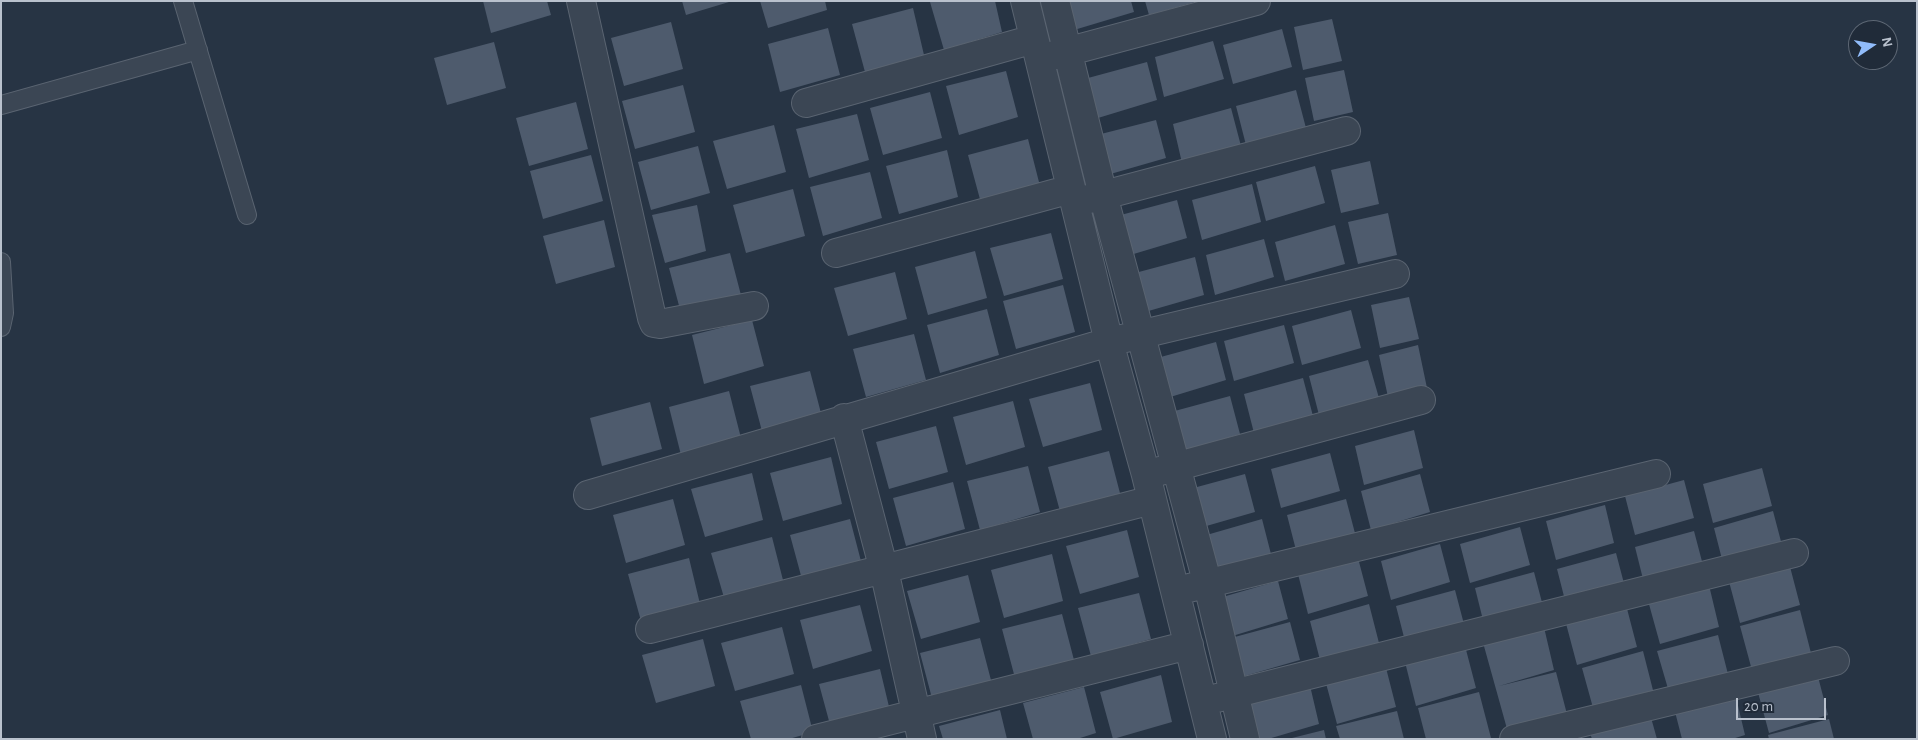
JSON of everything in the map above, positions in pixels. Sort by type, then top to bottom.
[{"type":"street","points":[[581,1],[654,322],[660,324],[754,306]]},
{"type":"street","points":[[1026,1],[1072,196],[1176,591],[1212,739]]},
{"type":"street","points":[[1055,1],[1103,195],[1208,585],[1245,739]]},
{"type":"street","points":[[806,103],[1037,49],[1068,53],[1256,1]]},
{"type":"street","points":[[836,253],[1072,196],[1103,195],[1346,131]]},
{"type":"street","points":[[588,495],[844,418],[1109,342],[1395,274]]},
{"type":"street","points":[[650,629],[884,570],[1149,488],[1176,465],[1421,400]]},
{"type":"street","points":[[844,418],[884,570],[919,726]]},
{"type":"street","points":[[1176,591],[1208,585],[1656,474]]},
{"type":"street","points":[[1203,701],[1794,552]]},
{"type":"street","points":[[816,739],[919,726],[1189,645]]},
{"type":"street","points":[[1514,739],[1834,661]]},
{"type":"lane","points":[[183,1],[247,215]]},
{"type":"lane","points":[[1,105],[198,50]]},
{"type":"lane","points":[[1,262],[4,313],[1,327]]},
{"type":"building","points":[[483,1],[547,1],[551,15],[491,33]]},
{"type":"building","points":[[682,1],[729,1],[729,2],[686,15]]},
{"type":"building","points":[[760,1],[825,1],[827,10],[768,28]]},
{"type":"building","points":[[995,1],[1002,32],[944,50],[930,2]]},
{"type":"building","points":[[1067,1],[1131,1],[1134,12],[1074,30]]},
{"type":"building","points":[[1145,1],[1195,1],[1195,2],[1149,15]]},
{"type":"building","points":[[913,8],[924,55],[865,72],[852,24]]},
{"type":"building","points":[[1332,19],[1342,61],[1303,70],[1294,27]]},
{"type":"building","points":[[671,22],[683,69],[624,86],[611,38]]},
{"type":"building","points":[[828,28],[840,75],[780,92],[768,44]]},
{"type":"building","points":[[1282,29],[1292,67],[1233,84],[1223,45]]},
{"type":"building","points":[[1213,41],[1224,79],[1164,97],[1155,57]]},
{"type":"building","points":[[494,42],[506,88],[447,105],[434,58]]},
{"type":"building","points":[[1147,62],[1157,100],[1098,118],[1088,78]]},
{"type":"building","points":[[1344,70],[1353,112],[1314,121],[1305,78]]},
{"type":"building","points":[[1006,71],[1018,117],[959,135],[946,86]]},
{"type":"building","points":[[683,85],[695,132],[635,149],[622,101]]},
{"type":"building","points":[[1296,90],[1306,128],[1246,145],[1236,106]]},
{"type":"building","points":[[930,92],[942,138],[883,155],[870,108]]},
{"type":"building","points":[[576,102],[588,149],[529,166],[516,118]]},
{"type":"building","points":[[1231,108],[1241,146],[1182,163],[1173,124]]},
{"type":"building","points":[[857,114],[869,160],[809,178],[796,129]]},
{"type":"building","points":[[1156,120],[1166,158],[1107,175],[1097,135]]},
{"type":"building","points":[[774,125],[786,172],[727,189],[713,141]]},
{"type":"building","points":[[1028,139],[1040,186],[981,203],[968,155]]},
{"type":"building","points":[[698,146],[710,193],[651,210],[638,162]]},
{"type":"building","points":[[947,150],[958,197],[899,214],[886,166]]},
{"type":"building","points":[[591,155],[603,201],[543,219],[530,171]]},
{"type":"building","points":[[1370,161],[1379,204],[1341,213],[1331,170]]},
{"type":"building","points":[[1315,166],[1325,203],[1266,221],[1256,182]]},
{"type":"building","points":[[870,172],[882,218],[823,236],[810,187]]},
{"type":"building","points":[[1252,184],[1261,222],[1202,240],[1192,200]]},
{"type":"building","points":[[793,189],[805,236],[746,253],[733,205]]},
{"type":"building","points":[[1177,200],[1187,238],[1127,256],[1117,216]]},
{"type":"building","points":[[697,205],[706,251],[665,263],[652,215]]},
{"type":"building","points":[[1388,213],[1397,255],[1358,264],[1348,222]]},
{"type":"building","points":[[604,220],[615,267],[556,284],[543,236]]},
{"type":"building","points":[[1335,225],[1345,264],[1285,281],[1275,242]]},
{"type":"building","points":[[1051,233],[1063,279],[1004,296],[990,248]]},
{"type":"building","points":[[1264,239],[1274,277],[1215,295],[1206,255]]},
{"type":"building","points":[[975,251],[987,298],[928,315],[915,267]]},
{"type":"building","points":[[730,253],[742,299],[682,317],[669,268]]},
{"type":"building","points":[[1195,257],[1204,295],[1145,312],[1135,273]]},
{"type":"building","points":[[895,272],[907,319],[848,336],[834,288]]},
{"type":"building","points":[[1063,285],[1075,332],[1016,349],[1003,301]]},
{"type":"building","points":[[1409,297],[1419,339],[1380,348],[1371,305]]},
{"type":"building","points":[[987,309],[999,355],[940,373],[927,325]]},
{"type":"building","points":[[1351,310],[1361,348],[1302,365],[1292,326]]},
{"type":"building","points":[[752,320],[764,366],[704,384],[692,335]]},
{"type":"building","points":[[1284,325],[1294,363],[1234,381],[1224,341]]},
{"type":"building","points":[[914,334],[926,380],[866,397],[853,349]]},
{"type":"building","points":[[1216,342],[1226,380],[1167,398],[1157,358]]},
{"type":"building","points":[[1418,345],[1427,388],[1388,397],[1379,355]]},
{"type":"building","points":[[1368,360],[1379,398],[1319,415],[1309,376]]},
{"type":"building","points":[[810,371],[822,417],[763,435],[750,386]]},
{"type":"building","points":[[1303,378],[1313,416],[1254,433],[1244,394]]},
{"type":"building","points":[[1090,383],[1102,430],[1043,447],[1029,399]]},
{"type":"building","points":[[729,391],[741,438],[681,455],[669,407]]},
{"type":"building","points":[[1230,396],[1240,434],[1181,452],[1171,412]]},
{"type":"building","points":[[1013,401],[1025,447],[966,465],[953,417]]},
{"type":"building","points":[[650,402],[662,449],[602,466],[590,418]]},
{"type":"building","points":[[936,426],[948,472],[889,489],[876,442]]},
{"type":"building","points":[[1414,430],[1423,468],[1364,485],[1355,446]]},
{"type":"building","points":[[1109,451],[1121,497],[1061,515],[1048,467]]},
{"type":"building","points":[[1330,453],[1340,491],[1281,508],[1271,469]]},
{"type":"building","points":[[831,457],[842,504],[783,521],[770,473]]},
{"type":"building","points":[[1028,466],[1040,512],[980,530],[967,481]]},
{"type":"building","points":[[1762,468],[1772,506],[1713,523],[1703,484]]},
{"type":"building","points":[[752,473],[763,520],[705,537],[691,489]]},
{"type":"building","points":[[1245,474],[1255,512],[1196,529],[1186,490]]},
{"type":"building","points":[[1420,474],[1430,512],[1371,530],[1361,491]]},
{"type":"building","points":[[1684,480],[1694,518],[1635,535],[1625,496]]},
{"type":"building","points":[[953,482],[965,529],[906,546],[893,498]]},
{"type":"building","points":[[673,499],[685,545],[626,563],[613,515]]},
{"type":"building","points":[[1346,499],[1356,537],[1297,554],[1287,515]]},
{"type":"building","points":[[1605,505],[1614,543],[1556,560],[1546,521]]},
{"type":"building","points":[[1773,511],[1783,549],[1724,567],[1714,528]]},
{"type":"building","points":[[850,519],[862,565],[803,583],[790,535]]},
{"type":"building","points":[[1262,519],[1272,558],[1212,575],[1203,536]]},
{"type":"building","points":[[1520,527],[1530,565],[1470,583],[1460,544]]},
{"type":"building","points":[[1127,530],[1139,577],[1080,594],[1066,546]]},
{"type":"building","points":[[1694,531],[1704,569],[1645,587],[1635,547]]},
{"type":"building","points":[[772,537],[784,584],[725,601],[711,553]]},
{"type":"building","points":[[1440,544],[1450,582],[1391,600],[1381,561]]},
{"type":"building","points":[[1616,553],[1626,591],[1567,608],[1557,569]]},
{"type":"building","points":[[1052,554],[1063,601],[1004,618],[991,570]]},
{"type":"building","points":[[689,558],[700,604],[641,621],[628,574]]},
{"type":"building","points":[[1358,558],[1368,596],[1308,614],[1298,574]]},
{"type":"building","points":[[1788,559],[1800,605],[1740,623],[1727,574]]},
{"type":"building","points":[[1534,572],[1544,610],[1485,628],[1475,588]]},
{"type":"building","points":[[968,575],[980,622],[921,639],[907,591]]},
{"type":"building","points":[[1278,581],[1288,619],[1229,637],[1219,598]]},
{"type":"building","points":[[1708,581],[1719,627],[1660,644],[1647,597]]},
{"type":"building","points":[[1455,590],[1465,628],[1406,645],[1396,606]]},
{"type":"building","points":[[1139,593],[1151,639],[1091,656],[1078,608]]},
{"type":"building","points":[[1625,601],[1637,647],[1577,665],[1564,616]]},
{"type":"building","points":[[1369,604],[1379,643],[1320,660],[1310,621]]},
{"type":"building","points":[[860,605],[872,651],[813,669],[800,620]]},
{"type":"building","points":[[1800,610],[1812,657],[1753,674],[1740,626]]},
{"type":"building","points":[[1062,614],[1074,660],[1015,678],[1002,629]]},
{"type":"building","points":[[1290,622],[1300,660],[1241,677],[1231,638]]},
{"type":"building","points":[[1543,623],[1554,670],[1499,686],[1556,672],[1568,718],[1509,736],[1482,639]]},
{"type":"building","points":[[782,627],[794,674],[735,691],[721,643]]},
{"type":"building","points":[[1718,635],[1730,682],[1671,699],[1657,651]]},
{"type":"building","points":[[980,638],[992,684],[933,702],[920,653]]},
{"type":"building","points":[[703,639],[715,686],[656,703],[642,655]]},
{"type":"building","points":[[1464,642],[1476,688],[1416,706],[1404,658]]},
{"type":"building","points":[[1643,651],[1655,698],[1595,715],[1582,668]]},
{"type":"building","points":[[1384,660],[1396,707],[1337,724],[1324,676]]},
{"type":"building","points":[[880,669],[891,715],[832,732],[819,684]]},
{"type":"building","points":[[1816,669],[1828,715],[1769,733],[1756,685]]},
{"type":"building","points":[[1161,675],[1172,722],[1113,739],[1100,692]]},
{"type":"building","points":[[1308,677],[1319,724],[1268,739],[1259,739],[1247,693]]},
{"type":"building","points":[[801,685],[813,732],[789,739],[751,739],[740,701]]},
{"type":"building","points":[[1084,687],[1096,733],[1077,739],[1033,739],[1023,703]]},
{"type":"building","points":[[1734,689],[1745,735],[1732,739],[1682,739],[1673,704]]},
{"type":"building","points":[[1479,692],[1491,738],[1426,739],[1418,708]]},
{"type":"building","points":[[1000,710],[1007,739],[943,739],[939,726]]},
{"type":"building","points":[[1397,711],[1404,739],[1340,739],[1336,726]]},
{"type":"building","points":[[1650,714],[1657,739],[1592,739],[1589,730]]},
{"type":"building","points":[[1829,719],[1834,739],[1769,739],[1768,735]]},
{"type":"building","points":[[1324,730],[1326,739],[1292,739],[1292,738]]}]
